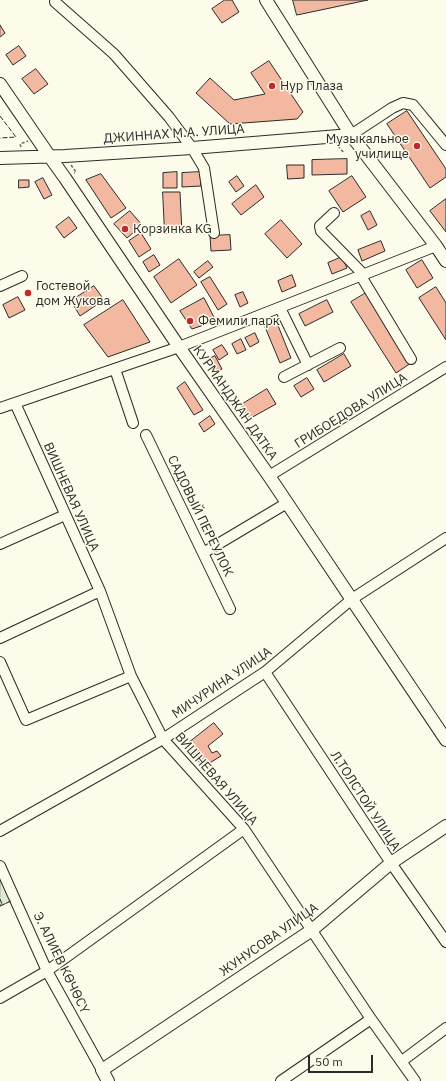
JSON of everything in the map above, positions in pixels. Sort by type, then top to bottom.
[{"type":"main road","points":[[266,0],[351,135],[446,261]]},
{"type":"main road","name":"КУРМАНДЖАН ДАТКА","points":[[0,84],[66,178],[179,347],[269,476],[446,740]]},
{"type":"main road","name":"ДЖИННАХ М.А. УЛИЦА","points":[[0,158],[50,157],[192,148],[351,135]]},
{"type":"main road","name":"ЖУНУСОВА УЛИЦА","points":[[102,1070],[312,930],[391,863],[446,826]]},
{"type":"main road","points":[[102,1070],[108,1081]]},
{"type":"street","points":[[55,2],[114,54],[169,117],[192,148],[204,168],[214,233]]},
{"type":"street","points":[[351,135],[392,108],[403,104],[413,105],[446,144]]},
{"type":"street","points":[[334,213],[322,223],[320,226],[321,231],[362,275],[411,359]]},
{"type":"street","points":[[0,408],[179,347],[436,246]]},
{"type":"street","points":[[0,286],[22,276]]},
{"type":"street","points":[[280,308],[308,364]]},
{"type":"street","points":[[284,377],[340,348]]},
{"type":"street","name":"ГРИБОЕДОВА УЛИЦА","points":[[269,476],[446,367]]},
{"type":"street","points":[[115,369],[133,423]]},
{"type":"street","name":"ВИШНЕВАЯ УЛИЦА","points":[[15,403],[100,591],[131,676],[163,739],[244,829],[415,1081]]},
{"type":"street","name":"САДОВЫЙ ПЕРЕУЛОК","points":[[146,435],[230,609]]},
{"type":"street","points":[[203,553],[287,503]]},
{"type":"street","points":[[0,544],[65,515]]},
{"type":"street","name":"МИЧУРИНА УЛИЦА","points":[[0,831],[163,739],[265,672],[352,599],[446,538]]},
{"type":"street","points":[[0,638],[100,591]]},
{"type":"street","points":[[0,662],[26,720],[131,676]]},
{"type":"street","name":"Л.ТОЛСТОЙ УЛИЦА","points":[[265,672],[391,863],[446,942]]},
{"type":"street","points":[[0,998],[47,971],[244,829]]},
{"type":"street","name":"Э. АЛИЕВ КӨЧӨСҮ","points":[[0,866],[47,971],[102,1070]]},
{"type":"street","points":[[281,1081],[371,1018]]},
{"type":"street","points":[[402,1061],[446,1028]]},
{"type":"green space","points":[[0,875],[11,901],[0,906]]},
{"type":"building","points":[[225,0],[232,0],[239,12],[222,23],[212,9]]},
{"type":"building","points":[[293,0],[368,0],[297,15]]},
{"type":"building","points":[[0,25],[5,33],[0,37]]},
{"type":"building","points":[[19,46],[26,56],[13,65],[6,55]]},
{"type":"building","name":"Нур Плаза","points":[[269,61],[303,112],[297,119],[230,124],[196,93],[210,78],[234,100],[265,94],[251,73]]},
{"type":"building","points":[[36,69],[48,84],[34,94],[22,79]]},
{"type":"building","name":"Музыкальное училище","points":[[407,111],[446,169],[446,177],[430,188],[387,124]]},
{"type":"building","points":[[347,159],[347,174],[312,175],[312,160]]},
{"type":"building","points":[[287,165],[304,165],[304,178],[288,179]]},
{"type":"building","points":[[177,172],[177,188],[163,188],[163,173]]},
{"type":"building","points":[[200,172],[201,186],[182,187],[182,173]]},
{"type":"building","points":[[101,174],[126,208],[111,218],[86,180]]},
{"type":"building","points":[[237,176],[244,186],[236,192],[229,182]]},
{"type":"building","points":[[352,176],[366,197],[343,212],[329,191]]},
{"type":"building","points":[[43,178],[52,195],[44,199],[35,182]]},
{"type":"building","points":[[19,180],[29,180],[29,187],[19,188]]},
{"type":"building","points":[[256,185],[264,197],[241,215],[232,204]]},
{"type":"building","points":[[163,192],[180,192],[182,233],[165,233]]},
{"type":"building","points":[[446,199],[446,232],[430,211]]},
{"type":"building","points":[[130,211],[142,225],[127,238],[114,224]]},
{"type":"building","points":[[370,211],[377,225],[368,230],[361,216]]},
{"type":"building","points":[[69,217],[77,228],[64,238],[56,227]]},
{"type":"building","points":[[281,220],[302,244],[287,258],[265,234]]},
{"type":"building","points":[[141,233],[151,249],[139,257],[129,241]]},
{"type":"building","points":[[230,235],[231,250],[211,251],[210,236]]},
{"type":"building","points":[[381,241],[385,251],[362,261],[358,250]]},
{"type":"building","points":[[154,255],[160,265],[149,272],[143,262]]},
{"type":"building","points":[[342,257],[347,268],[332,274],[328,263]]},
{"type":"building","points":[[179,259],[197,285],[171,303],[154,277]]},
{"type":"building","points":[[422,260],[433,278],[417,288],[406,270]]},
{"type":"building","points":[[208,261],[213,267],[199,278],[194,272]]},
{"type":"building","points":[[292,275],[296,286],[282,292],[278,281]]},
{"type":"building","points":[[210,277],[227,304],[218,310],[201,282]]},
{"type":"building","points":[[94,286],[104,300],[80,316],[71,301]]},
{"type":"building","points":[[436,287],[446,303],[446,340],[419,298]]},
{"type":"building","points":[[243,292],[248,303],[240,307],[235,295]]},
{"type":"building","points":[[366,293],[411,363],[396,373],[351,302]]},
{"type":"building","points":[[18,297],[25,310],[9,318],[3,305]]},
{"type":"building","points":[[204,298],[216,321],[192,329],[180,311]]},
{"type":"building","points":[[123,300],[150,342],[108,357],[84,325]]},
{"type":"building","points":[[327,300],[333,312],[305,326],[299,314]]},
{"type":"building","points":[[277,323],[291,358],[280,363],[265,327]]},
{"type":"building","points":[[255,333],[259,342],[250,347],[245,338]]},
{"type":"building","points":[[241,339],[246,350],[237,354],[232,344]]},
{"type":"building","points":[[222,345],[228,354],[219,360],[213,350]]},
{"type":"building","points":[[344,354],[351,366],[324,382],[317,370]]},
{"type":"building","points":[[215,356],[222,369],[215,373],[207,360]]},
{"type":"building","points":[[307,378],[314,389],[301,397],[294,386]]},
{"type":"building","points":[[185,382],[203,410],[194,415],[177,388]]},
{"type":"building","points":[[267,389],[276,404],[249,419],[241,405]]},
{"type":"building","points":[[210,416],[215,424],[204,432],[199,424]]},
{"type":"building","points":[[214,723],[223,734],[208,746],[212,753],[217,751],[221,756],[203,767],[186,745]]},
{"type":"fence","points":[[0,116],[16,137],[0,138]]},
{"type":"fence","points":[[0,899],[2,904],[0,905]]},
{"type":"fence","points":[[0,906],[11,901],[10,899]]},
{"type":"place","name":"Нур Плаза","points":[[272,86]]},
{"type":"place","name":"Музыкальное училище","points":[[417,146]]},
{"type":"place","name":"Корзинка KG","points":[[125,229]]},
{"type":"place","name":"Гостевой дом Жукова","points":[[28,293]]},
{"type":"place","name":"Фемили парк","points":[[190,321]]}]
